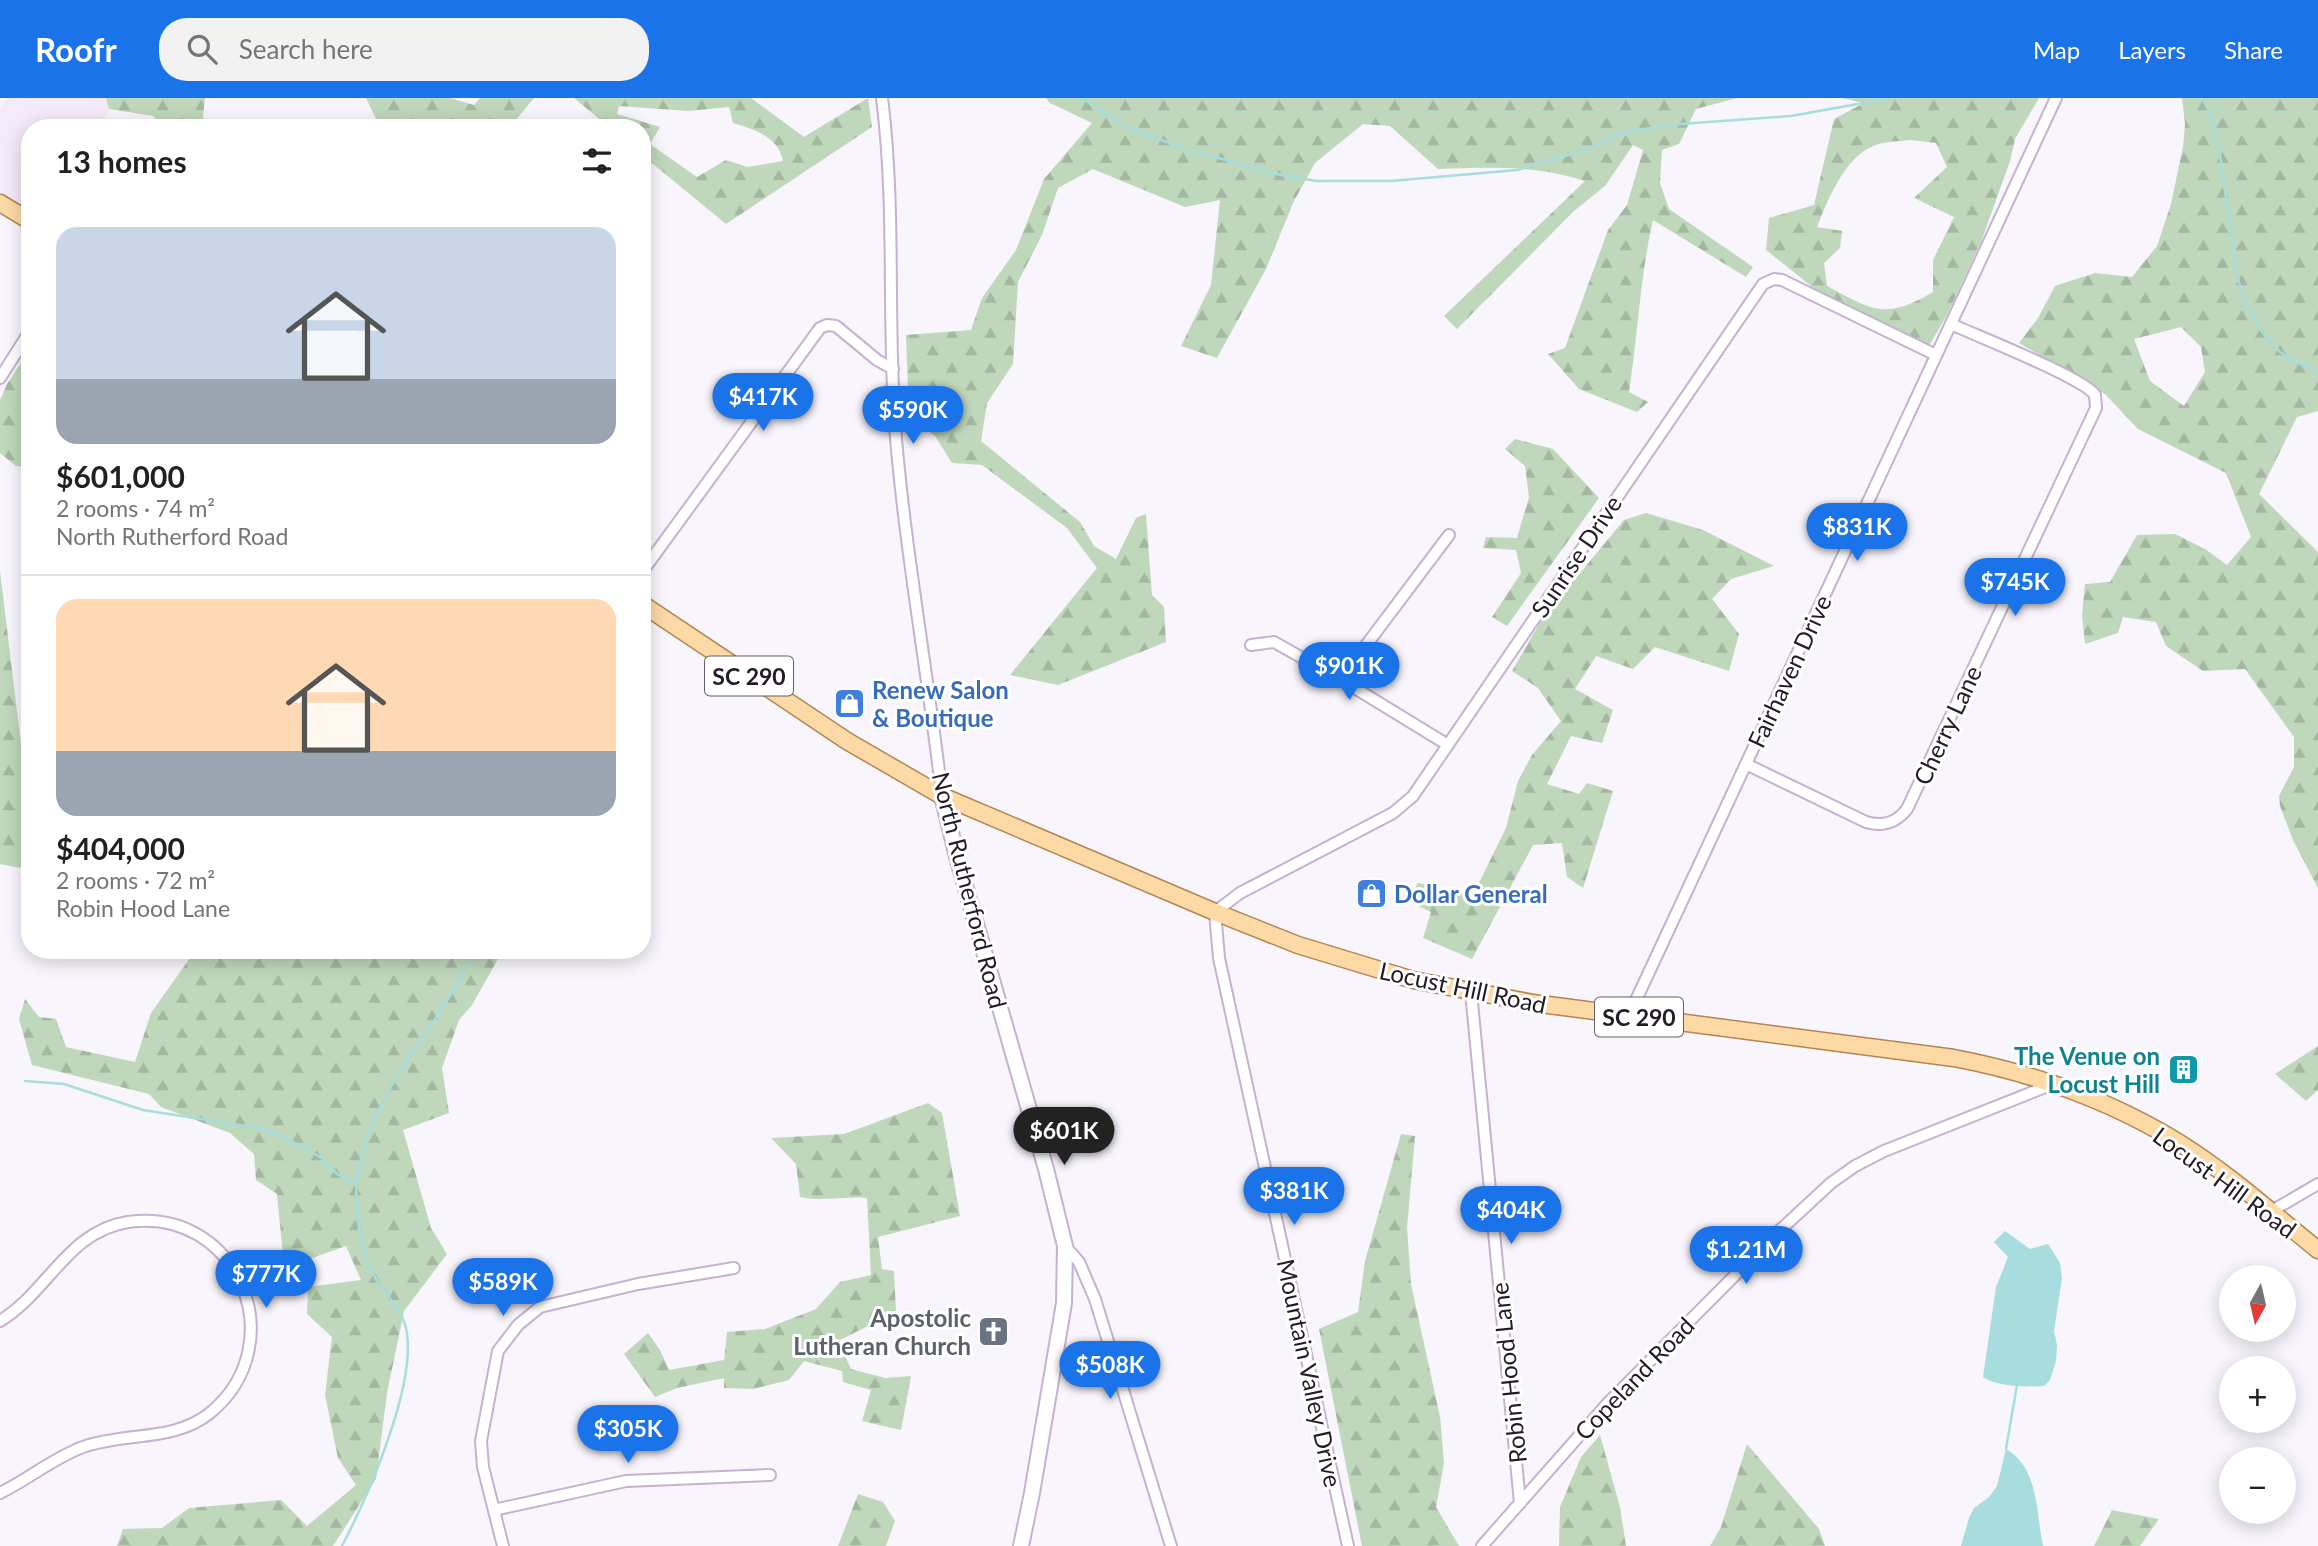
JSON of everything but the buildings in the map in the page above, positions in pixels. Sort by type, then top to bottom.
[{"type":"main road","points":[[0,203],[21,216]]},
{"type":"main road","name":"Locust Hill Road","points":[[651,610],[847,741],[942,796],[1298,945],[1413,980],[1471,992],[1630,1016],[1954,1058],[2007,1070],[2053,1084],[2122,1111],[2179,1143],[2318,1250]]},
{"type":"street","name":"North Rutherford Road","points":[[882,98],[887,144],[893,369],[901,484],[942,796],[1046,1168],[1065,1246],[1064,1303],[1021,1546]]},
{"type":"street","name":"Fairhaven Drive","points":[[1630,1016],[2056,98]]},
{"type":"street","name":"Sunrise Drive","points":[[1215,912],[1240,893],[1404,806],[1419,788],[1763,284],[1773,279],[1782,280],[1936,355]]},
{"type":"street","name":"Cherry Lane","points":[[1746,764],[1866,822],[1882,825],[1900,818],[1907,809],[2055,497],[2096,408],[2095,395],[2087,386],[2068,376],[1951,324]]},
{"type":"street","points":[[651,560],[820,328],[827,325],[836,326],[877,360],[893,369]]},
{"type":"street","points":[[0,378],[21,345]]},
{"type":"street","points":[[1345,682],[1364,648],[1449,535]]},
{"type":"street","points":[[1251,645],[1274,642],[1448,745]]},
{"type":"street","name":"Mountain Valley Drive","points":[[1215,912],[1219,958],[1348,1546]]},
{"type":"street","name":"Robin Hood Lane","points":[[1471,992],[1520,1503]]},
{"type":"street","name":"Copeland Road","points":[[1482,1546],[1608,1403],[1770,1240],[1831,1184],[1884,1151],[2053,1084]]},
{"type":"street","points":[[2270,1212],[2318,1184]]},
{"type":"street","points":[[0,1321],[22,1305],[68,1254],[86,1239],[113,1226],[149,1221],[173,1225],[193,1233],[212,1245],[226,1259],[238,1275],[247,1296],[251,1327],[248,1355],[238,1380],[219,1404],[200,1420],[172,1432],[115,1439],[84,1447],[51,1462],[0,1493]]},
{"type":"street","points":[[1065,1246],[1080,1262],[1094,1299],[1171,1546]]},
{"type":"street","points":[[503,1546],[482,1467],[481,1441],[498,1351],[518,1325],[540,1307],[638,1284],[734,1268]]},
{"type":"street","points":[[494,1510],[626,1480],[770,1475]]},
{"type":"shaded area","points":[[8,98],[106,98],[109,109],[103,119],[21,119],[21,211],[0,198],[0,109]]},
{"type":"green space","points":[[106,98],[205,98],[204,119],[156,119],[153,116],[109,109]]},
{"type":"green space","points":[[366,98],[450,98],[474,105],[480,98],[534,98],[516,119],[376,119]]},
{"type":"green space","points":[[574,98],[751,98],[804,137],[868,98],[872,127],[726,224],[651,162],[651,145],[697,177],[726,160],[747,167],[783,161],[771,140],[733,123],[729,107],[688,111],[619,106],[617,114],[634,119],[599,119]]},
{"type":"green space","points":[[1046,98],[1737,98],[1696,109],[1679,144],[1662,150],[1660,183],[1669,209],[1753,267],[1746,277],[1653,220],[1645,262],[1629,392],[1648,402],[1637,412],[1579,389],[1548,354],[1565,348],[1608,230],[1627,205],[1643,150],[1633,145],[1605,186],[1574,211],[1457,329],[1444,316],[1585,181],[1530,170],[1438,169],[1390,126],[1363,124],[1315,163],[1294,201],[1266,269],[1217,358],[1181,346],[1211,285],[1220,200],[1185,207],[1093,169],[1058,188],[1042,235],[1018,282],[1013,364],[987,403],[981,441],[1080,522],[1094,546],[1116,559],[1136,518],[1146,514],[1152,595],[1164,607],[1166,642],[1058,685],[1010,675],[1097,568],[1067,528],[982,465],[952,463],[935,436],[909,416],[906,335],[971,330],[982,298],[1016,250],[1044,179],[1092,123],[1050,103]]},
{"type":"green space","points":[[1842,98],[2039,98],[2015,139],[2010,161],[1981,242],[1947,315],[1929,346],[1816,290],[1766,250],[1769,218],[1814,205],[1834,119],[1864,103]],"holes":[[[1911,140],[1936,143],[1947,167],[1914,198],[1954,217],[1933,260],[1933,292],[1903,306],[1880,309],[1827,286],[1824,263],[1840,248],[1842,231],[1817,227],[1834,188],[1850,164],[1870,147],[1883,143]]]},
{"type":"green space","points":[[2182,98],[2318,98],[2318,411],[2297,417],[2259,494],[2318,552],[2318,888],[2293,840],[2280,806],[2279,796],[2294,767],[2294,737],[2245,669],[2203,671],[2166,646],[2156,622],[2123,617],[2118,633],[2085,644],[2082,615],[2085,584],[2110,582],[2137,535],[2175,534],[2205,549],[2227,565],[2251,537],[2226,473],[2138,429],[2105,394],[2019,343],[2038,318],[2055,286],[2095,273],[2132,277],[2157,246],[2171,204],[2185,124]],"holes":[[[2181,327],[2201,347],[2205,372],[2184,406],[2150,381],[2134,339]]]},
{"type":"green space","points":[[651,124],[660,127],[651,142]]},
{"type":"green space","points":[[21,363],[21,467],[16,466],[0,453],[0,400]]},
{"type":"green space","points":[[1515,439],[1553,449],[1599,498],[1507,626],[1492,617],[1521,573],[1516,550],[1483,548],[1486,537],[1517,538],[1529,497],[1525,466],[1505,449]]},
{"type":"green space","points":[[1646,513],[1703,530],[1774,566],[1731,579],[1712,599],[1739,634],[1729,671],[1655,647],[1633,669],[1596,656],[1575,689],[1613,710],[1602,743],[1571,736],[1547,784],[1579,794],[1587,783],[1613,791],[1583,888],[1567,877],[1562,843],[1533,845],[1472,959],[1423,938],[1431,912],[1408,901],[1418,883],[1473,895],[1506,828],[1518,781],[1532,755],[1561,721],[1538,688],[1512,671],[1542,619],[1624,520]]},
{"type":"green space","points":[[0,571],[21,745],[21,866],[20,868],[0,864]]},
{"type":"green space","points":[[189,959],[498,959],[472,1005],[459,1020],[442,1068],[449,1113],[403,1130],[431,1228],[447,1254],[404,1311],[387,1393],[376,1479],[333,1546],[117,1546],[123,1529],[162,1528],[189,1508],[281,1500],[307,1526],[356,1485],[338,1458],[325,1395],[332,1337],[307,1314],[308,1287],[361,1280],[346,1246],[298,1263],[284,1265],[277,1194],[256,1180],[254,1154],[230,1133],[161,1107],[149,1094],[32,1065],[19,1019],[25,999],[39,1017],[56,1019],[66,1047],[135,1062],[151,1013]]},
{"type":"green space","points":[[2318,1046],[2318,1090],[2306,1101],[2275,1074]]},
{"type":"green space","points":[[928,1103],[942,1113],[960,1216],[878,1237],[882,1269],[894,1271],[896,1312],[838,1341],[851,1369],[885,1378],[911,1376],[901,1430],[862,1421],[871,1390],[843,1382],[842,1371],[804,1361],[789,1380],[753,1389],[724,1388],[724,1378],[677,1388],[655,1397],[624,1354],[648,1333],[669,1370],[724,1360],[727,1332],[765,1329],[816,1309],[840,1282],[871,1275],[867,1198],[800,1197],[796,1164],[771,1138],[844,1134]]},
{"type":"green space","points":[[1401,1134],[1415,1136],[1407,1228],[1411,1284],[1440,1417],[1444,1463],[1436,1507],[1459,1546],[1362,1546],[1319,1329],[1358,1312],[1365,1261]]},
{"type":"green space","points":[[1600,1435],[1620,1507],[1626,1546],[1559,1546],[1560,1507],[1581,1457]]},
{"type":"green space","points":[[1747,1444],[1819,1529],[1825,1546],[1710,1546],[1721,1527]]},
{"type":"green space","points":[[858,1494],[883,1502],[895,1521],[886,1546],[838,1546]]},
{"type":"green space","points":[[2112,1510],[2159,1519],[2140,1546],[2094,1546]]},
{"type":"water","points":[[2005,1231],[2030,1249],[2048,1244],[2060,1263],[2062,1278],[2054,1331],[2056,1361],[2050,1380],[2044,1386],[2004,1385],[1983,1377],[1996,1287],[2008,1257],[1994,1242]]},
{"type":"water","points":[[2006,1449],[2017,1457],[2030,1479],[2043,1546],[1961,1546],[1974,1508],[1989,1497],[1997,1486]]},
{"type":"waterway","points":[[1081,98],[1122,124],[1179,147],[1276,174],[1317,181],[1391,181],[1517,170],[1585,150],[1623,133],[1667,125],[1791,116],[1891,98]]},
{"type":"waterway","points":[[2202,98],[2218,141],[2237,276],[2244,297],[2267,339],[2288,357],[2318,372]]},
{"type":"waterway","points":[[342,1546],[390,1433],[400,1400],[408,1341],[403,1319],[376,1279],[362,1244],[356,1192],[362,1156],[368,1134],[387,1093],[448,999],[470,959]]},
{"type":"waterway","points":[[25,1081],[64,1084],[143,1110],[259,1128],[282,1136],[322,1158],[337,1174],[357,1185]]},
{"type":"waterway","points":[[2006,1449],[2017,1385]]},
{"type":"place","name":"Renew Salon & Boutique","points":[[849,703]]},
{"type":"place","name":"Dollar General","points":[[1371,893]]},
{"type":"place","name":"The Venue on Locust Hill","points":[[2183,1069]]},
{"type":"place","name":"Apostolic Lutheran Church","points":[[994,1331]]}]
